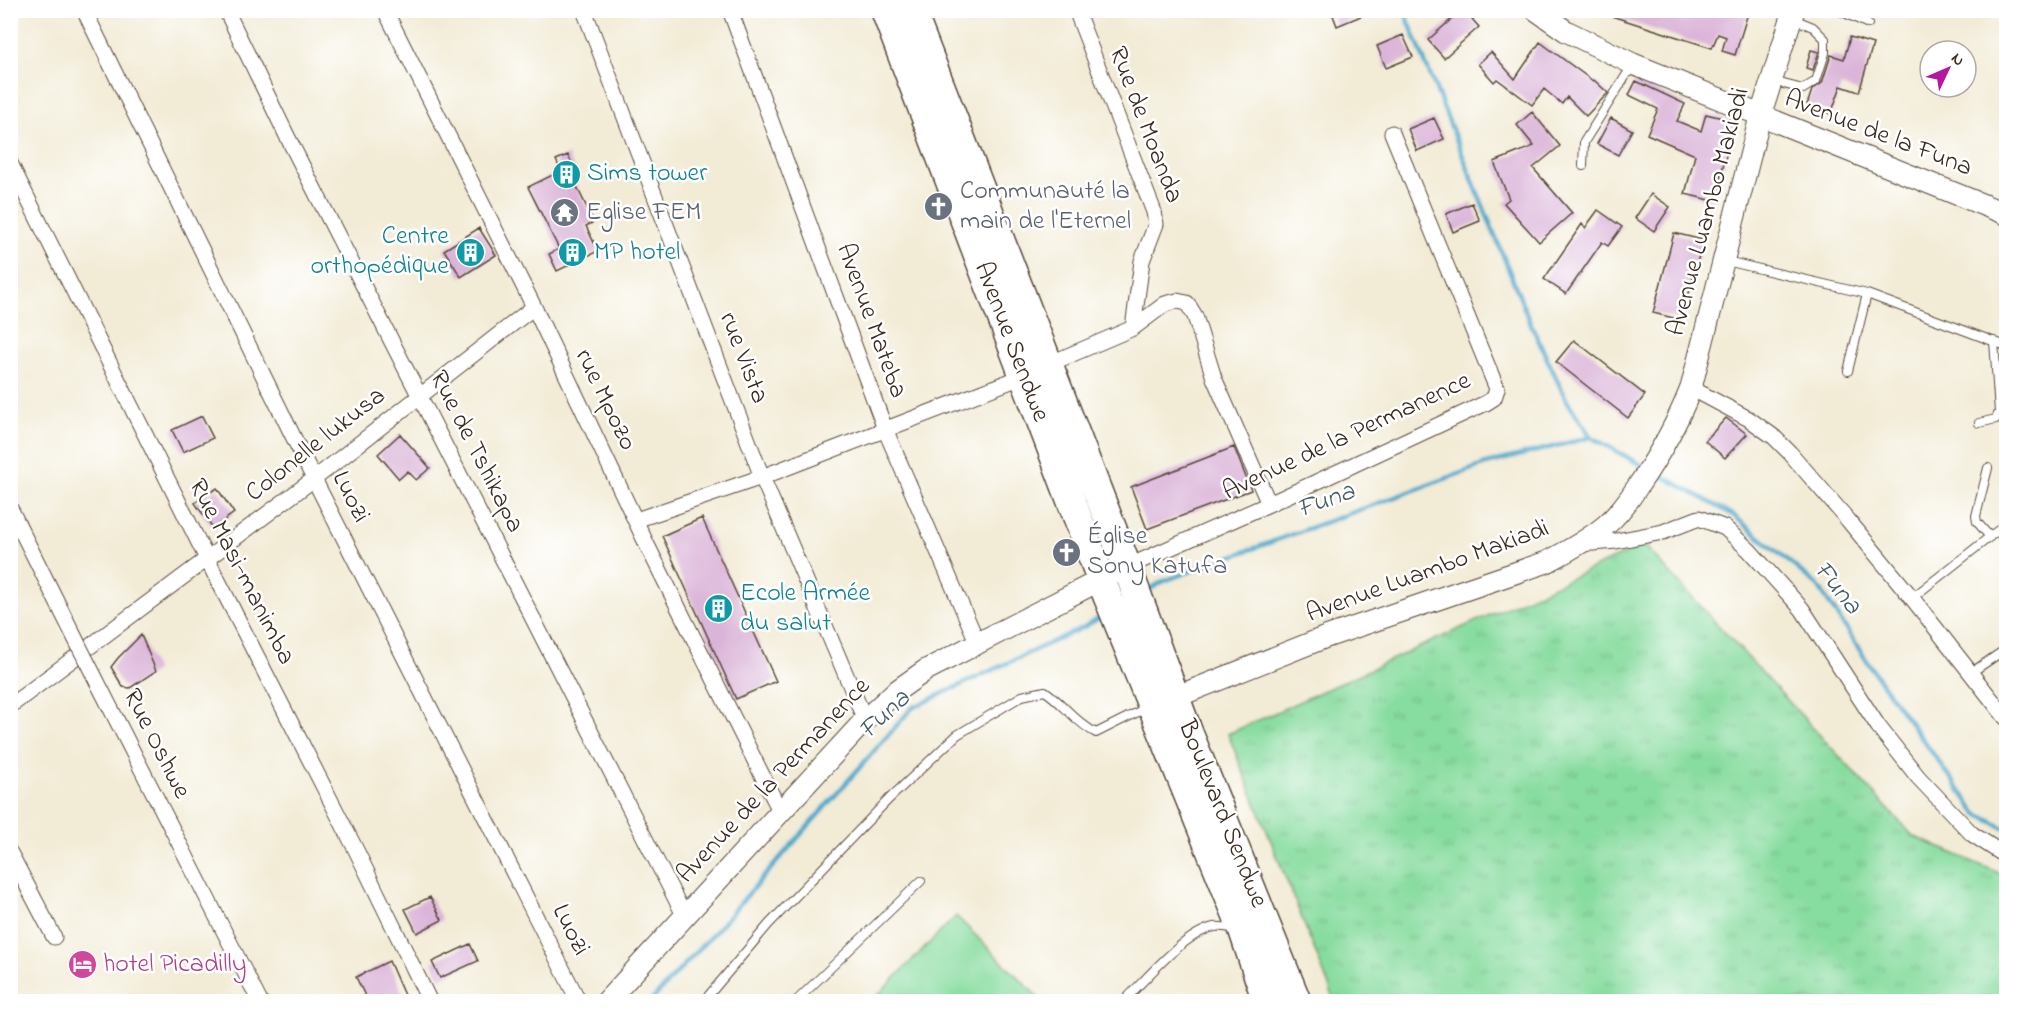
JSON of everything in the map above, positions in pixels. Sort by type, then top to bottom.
[{"type":"highway","name":"Avenue Sendwe","points":[[885,10],[1024,376],[1118,582]]},
{"type":"highway","name":"Avenue Sendwe","points":[[911,10],[1049,364],[1118,582],[1137,632]]},
{"type":"highway","name":"Boulevard Sendwe","points":[[1137,632],[1254,927],[1297,1002]]},
{"type":"highway","name":"Boulevard Sendwe","points":[[1254,927],[1262,994]]},
{"type":"main road","name":"Avenue de la Funa","points":[[1536,10],[1566,31],[1633,64],[1760,117],[2007,214]]},
{"type":"main road","name":"Avenue Luambo Makiadi","points":[[1163,702],[1326,637],[1547,562],[1581,544],[1607,524],[1629,499],[1660,454],[1682,412],[1691,388],[1760,117],[1793,15]]},
{"type":"main road","name":"Avenue de la Permanence","points":[[606,1002],[865,720],[895,692],[927,670],[978,644],[1118,582]]},
{"type":"street","name":"Luozi","points":[[84,10],[314,479],[579,1002]]},
{"type":"street","name":"Rue de Tshikapa","points":[[226,10],[287,136],[684,915]]},
{"type":"street","name":"rue Mpozo","points":[[385,10],[534,307],[780,812]]},
{"type":"street","name":"rue Vista","points":[[584,10],[762,477],[865,720]]},
{"type":"street","name":"Avenue Mateba","points":[[730,10],[885,429],[978,644]]},
{"type":"street","name":"Rue de Moanda","points":[[1076,10],[1154,212],[1156,224],[1142,261],[1133,328]]},
{"type":"street","name":"Avenue de la Permanence","points":[[1118,582],[1269,504],[1494,398],[1497,389],[1392,133]]},
{"type":"street","name":"Rue Masi-manimba","points":[[10,164],[207,559],[356,850],[430,1002]]},
{"type":"street","points":[[1049,364],[1133,328],[1165,304],[1177,301],[1187,303],[1195,316],[1214,378],[1269,504]]},
{"type":"street","name":"Colonelle lukusa","points":[[10,706],[314,479],[534,307]]},
{"type":"street","points":[[636,520],[762,477],[1024,376]]},
{"type":"street","points":[[1691,388],[1749,419],[1774,437],[1848,520],[2007,718]]},
{"type":"street","name":"Rue Oshwe","points":[[10,508],[260,1002]]},
{"type":"street","points":[[1581,544],[1616,541],[1663,532],[1699,518],[1725,528],[1749,550],[1802,609],[1878,726],[1918,777],[1972,834],[2007,856]]},
{"type":"street","points":[[10,853],[54,937]]},
{"type":"lane","points":[[1838,10],[1868,24]]},
{"type":"lane","points":[[1772,81],[1803,89],[1816,81],[1825,53],[1825,39],[1793,15]]},
{"type":"lane","points":[[1583,166],[1584,142],[1633,64]]},
{"type":"lane","points":[[1724,260],[1867,294],[2007,346]]},
{"type":"lane","points":[[1848,371],[1867,294]]},
{"type":"lane","points":[[1979,423],[1996,419],[1999,412],[1994,341]]},
{"type":"lane","points":[[1988,468],[1976,516],[1977,522],[1990,537]]},
{"type":"lane","points":[[1912,598],[2007,524]]},
{"type":"lane","points":[[1972,672],[2007,649]]},
{"type":"lane","points":[[703,1002],[769,924],[889,799],[957,735],[1022,696],[1045,691],[1060,702],[1083,726],[1096,733],[1163,702]]},
{"type":"lane","points":[[795,1002],[921,882]]},
{"type":"lane","points":[[1123,1002],[1196,933],[1215,927],[1254,927]]},
{"type":"green space","points":[[1644,545],[1913,836],[2006,876],[2006,1001],[1335,1001],[1228,734]]},
{"type":"green space","points":[[956,916],[1042,1001],[872,1001]]},
{"type":"building","points":[[1331,10],[1373,10],[1373,11],[1337,26]]},
{"type":"building","points":[[1462,10],[1479,27],[1444,58],[1428,40]]},
{"type":"building","points":[[1603,10],[1749,10],[1735,55],[1722,51],[1726,37],[1718,34],[1712,48],[1602,13]]},
{"type":"building","points":[[1403,35],[1413,57],[1386,68],[1377,46]]},
{"type":"building","points":[[1850,37],[1873,44],[1859,92],[1841,86],[1831,114],[1807,105],[1812,90],[1822,83],[1831,55],[1844,59]]},
{"type":"building","points":[[1540,42],[1594,80],[1608,93],[1586,116],[1567,97],[1562,104],[1544,89],[1532,105],[1497,79],[1494,82],[1478,64],[1491,52],[1515,79]]},
{"type":"building","points":[[1811,50],[1819,52],[1813,70],[1806,68]]},
{"type":"building","points":[[1636,81],[1685,104],[1677,121],[1701,131],[1706,114],[1735,121],[1714,201],[1685,194],[1695,155],[1647,134],[1658,109],[1629,95]]},
{"type":"building","points":[[1532,112],[1560,146],[1533,168],[1572,213],[1539,242],[1504,203],[1509,199],[1494,162],[1534,146],[1517,125]]},
{"type":"building","points":[[1434,118],[1444,139],[1417,151],[1408,129]]},
{"type":"building","points":[[1611,118],[1632,130],[1618,155],[1597,144]]},
{"type":"building","points":[[568,155],[578,177],[573,179],[594,222],[586,226],[598,251],[557,271],[549,254],[559,249],[528,187],[561,171],[556,160]]},
{"type":"building","points":[[1651,194],[1670,207],[1654,231],[1635,218]]},
{"type":"building","points":[[1472,203],[1480,221],[1453,232],[1446,214]]},
{"type":"building","points":[[1598,210],[1622,227],[1608,246],[1602,242],[1566,294],[1544,279],[1582,224],[1585,228]]},
{"type":"building","name":"Centre orthopédique","points":[[479,228],[496,255],[461,277],[444,250]]},
{"type":"building","points":[[1674,233],[1703,240],[1682,320],[1653,313]]},
{"type":"building","points":[[1574,340],[1645,395],[1628,418],[1556,362]]},
{"type":"building","points":[[202,416],[213,438],[183,452],[172,430]]},
{"type":"building","points":[[1726,418],[1747,434],[1725,458],[1705,441]]},
{"type":"building","points":[[400,434],[430,468],[416,480],[408,471],[399,479],[378,454]]},
{"type":"building","points":[[1234,447],[1251,490],[1147,529],[1131,487]]},
{"type":"building","points":[[217,488],[234,513],[213,528],[195,503]]},
{"type":"building","name":"Ecole Armée du salut","points":[[702,518],[776,681],[736,699],[662,536]]},
{"type":"building","points":[[141,635],[156,671],[130,688],[123,687],[111,667]]},
{"type":"building","points":[[430,897],[442,920],[417,933],[405,909]]},
{"type":"building","points":[[470,944],[478,961],[440,978],[432,962]]},
{"type":"building","points":[[389,961],[407,1002],[368,1002],[356,977]]},
{"type":"waterway","points":[[1404,10],[1529,320],[1567,401],[1591,437]]},
{"type":"waterway","name":"Funa","points":[[1145,592],[1164,581],[1486,464],[1591,437],[1645,467]]},
{"type":"waterway","name":"Funa","points":[[1655,472],[1733,515],[1818,586],[1882,684],[1977,814],[2006,829]]},
{"type":"waterway","name":"Funa","points":[[650,1002],[723,923],[912,708],[1084,627],[1104,615]]},
{"type":"place","name":"Sims tower","points":[[566,174]]},
{"type":"place","name":"Communauté la main de l'Eternel","points":[[939,207]]},
{"type":"place","name":"Eglise FEM","points":[[565,213]]},
{"type":"place","name":"Centre orthopédique","points":[[470,252]]},
{"type":"place","name":"MP hotel","points":[[573,253]]},
{"type":"place","name":"Église Sony Katufa","points":[[1066,552]]},
{"type":"place","name":"Ecole Armée du salut","points":[[719,609]]},
{"type":"place","name":"hotel Picadilly","points":[[82,965]]}]
